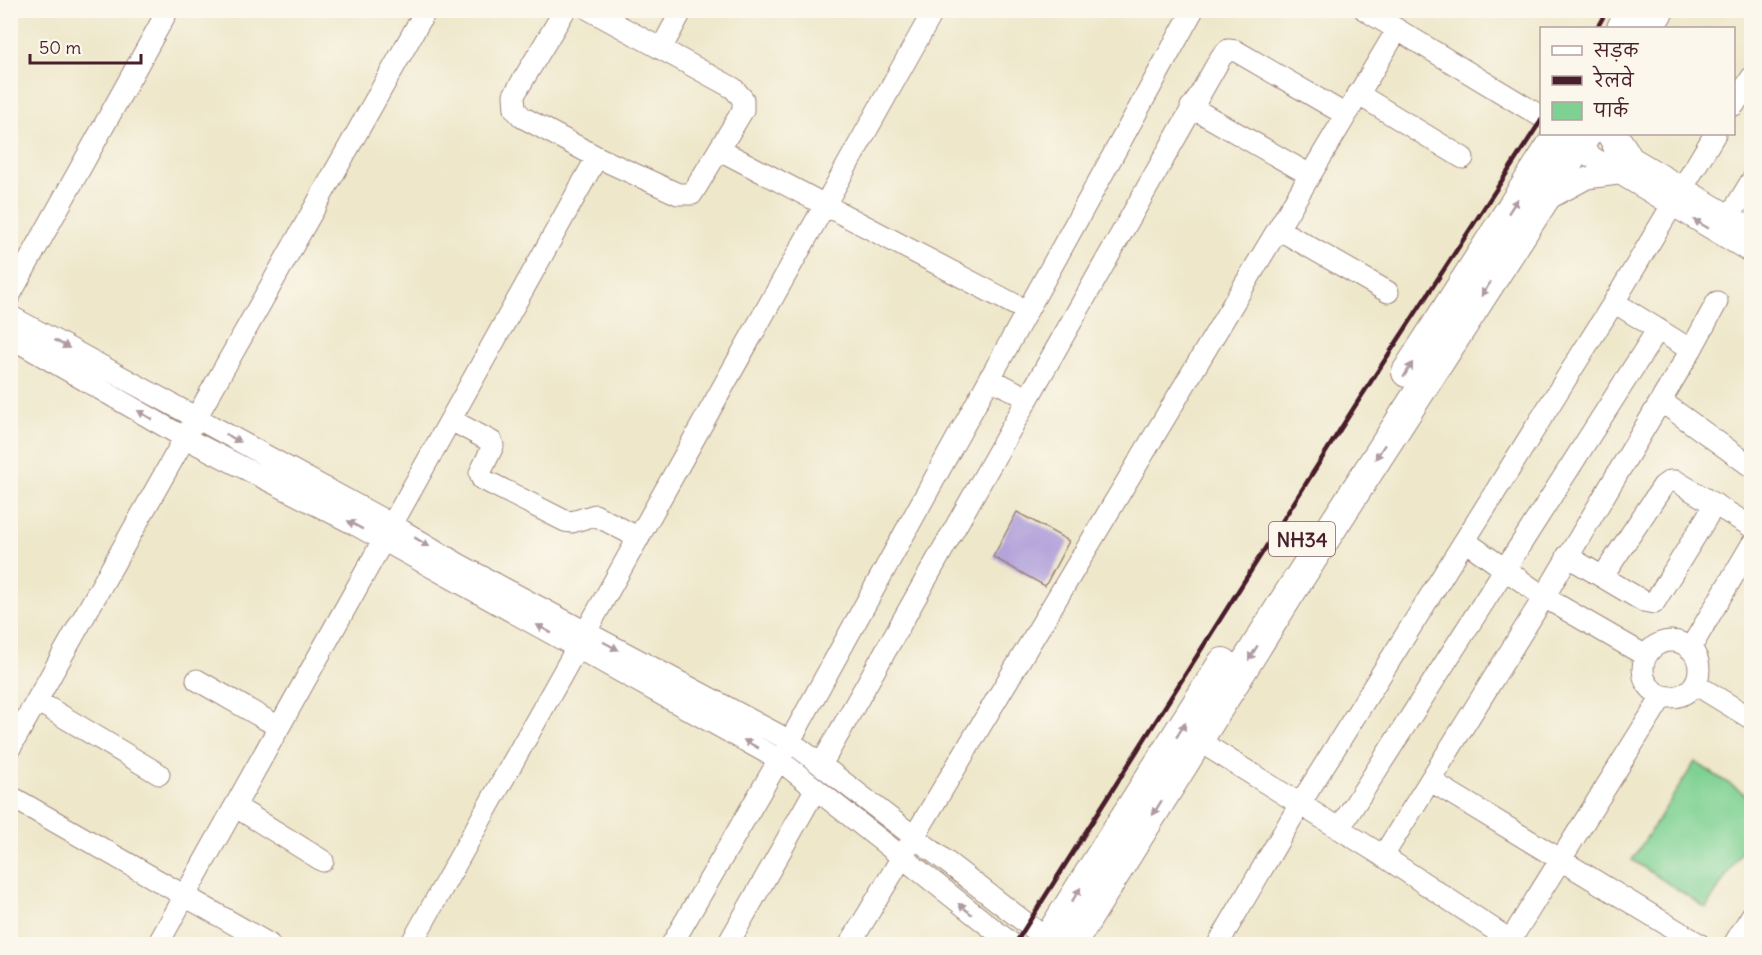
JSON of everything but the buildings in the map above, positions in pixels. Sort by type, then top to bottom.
[{"type":"highway","points":[[1623,27],[1633,10]]},
{"type":"highway","points":[[1649,27],[1659,10]]},
{"type":"highway","name":"NH34","points":[[1054,943],[1302,556],[1566,135]]},
{"type":"highway","name":"NH34","points":[[1054,943],[1199,741],[1302,556],[1541,204],[1567,135]]},
{"type":"street","points":[[10,295],[168,10]]},
{"type":"street","points":[[10,748],[426,10]]},
{"type":"street","points":[[565,10],[514,95],[513,104],[522,117],[597,157],[683,196],[697,190],[743,110],[743,99],[733,88],[590,10]]},
{"type":"street","points":[[661,49],[682,10]]},
{"type":"street","points":[[411,945],[934,10]]},
{"type":"street","points":[[672,945],[790,741],[1193,10]]},
{"type":"street","points":[[1365,10],[1540,117]]},
{"type":"street","points":[[850,945],[1397,30]]},
{"type":"street","points":[[821,765],[1221,57],[1232,50],[1346,115]]},
{"type":"street","points":[[1735,103],[1752,77]]},
{"type":"street","points":[[1358,94],[1463,158]]},
{"type":"street","points":[[1191,107],[1310,175]]},
{"type":"street","points":[[1570,135],[1618,154],[1681,187],[1752,229]]},
{"type":"street","points":[[1218,945],[1300,804],[1614,302],[1681,187],[1714,135]]},
{"type":"street","points":[[720,150],[1027,311]]},
{"type":"street","points":[[1541,204],[1618,154]]},
{"type":"street","points":[[1618,154],[1670,206],[1752,253]]},
{"type":"street","points":[[158,945],[386,532],[597,157]]},
{"type":"street","points":[[1730,216],[1752,180]]},
{"type":"street","points":[[1278,229],[1388,292]]},
{"type":"street","points":[[1614,302],[1691,350]]},
{"type":"street","points":[[1383,856],[1544,597],[1717,303]]},
{"type":"street","points":[[10,316],[195,417],[386,532],[582,640],[778,759],[1012,945]]},
{"type":"street","points":[[1339,829],[1658,328]]},
{"type":"street","points":[[10,337],[185,438],[356,525],[386,532]]},
{"type":"street","points":[[989,378],[1027,398]]},
{"type":"street","points":[[1661,401],[1752,467]]},
{"type":"street","points":[[451,420],[492,442],[493,446],[480,473],[482,479],[565,521],[572,522],[595,515],[639,538]]},
{"type":"street","points":[[1603,576],[1667,482],[1676,482],[1752,527]]},
{"type":"street","points":[[1567,556],[1643,601],[1654,603],[1715,504]]},
{"type":"street","points":[[1465,541],[1544,597],[1646,656]]},
{"type":"street","points":[[1690,649],[1752,544]]},
{"type":"street","points":[[582,640],[790,741],[912,838],[1054,943]]},
{"type":"street","points":[[1666,642],[1679,642],[1690,649],[1697,660],[1699,672],[1695,684],[1681,696],[1662,697],[1648,687],[1642,672],[1646,656],[1654,646],[1666,642]]},
{"type":"street","points":[[197,680],[279,727]]},
{"type":"street","points":[[1695,684],[1752,719]]},
{"type":"street","points":[[1199,741],[1383,856],[1512,943],[1561,858],[1662,697]]},
{"type":"street","points":[[37,701],[159,774]]},
{"type":"street","points":[[1431,781],[1561,858],[1700,945]]},
{"type":"street","points":[[728,945],[815,790]]},
{"type":"street","points":[[10,796],[186,895],[269,945]]},
{"type":"street","points":[[236,807],[323,861]]},
{"type":"street","points":[[1734,945],[1752,915]]},
{"type":"green space","points":[[1695,762],[1751,798],[1751,836],[1706,908],[1632,860]]},
{"type":"railway","points":[[1598,27],[1607,10]]},
{"type":"railway","points":[[1015,944],[1355,406],[1540,122]]}]
